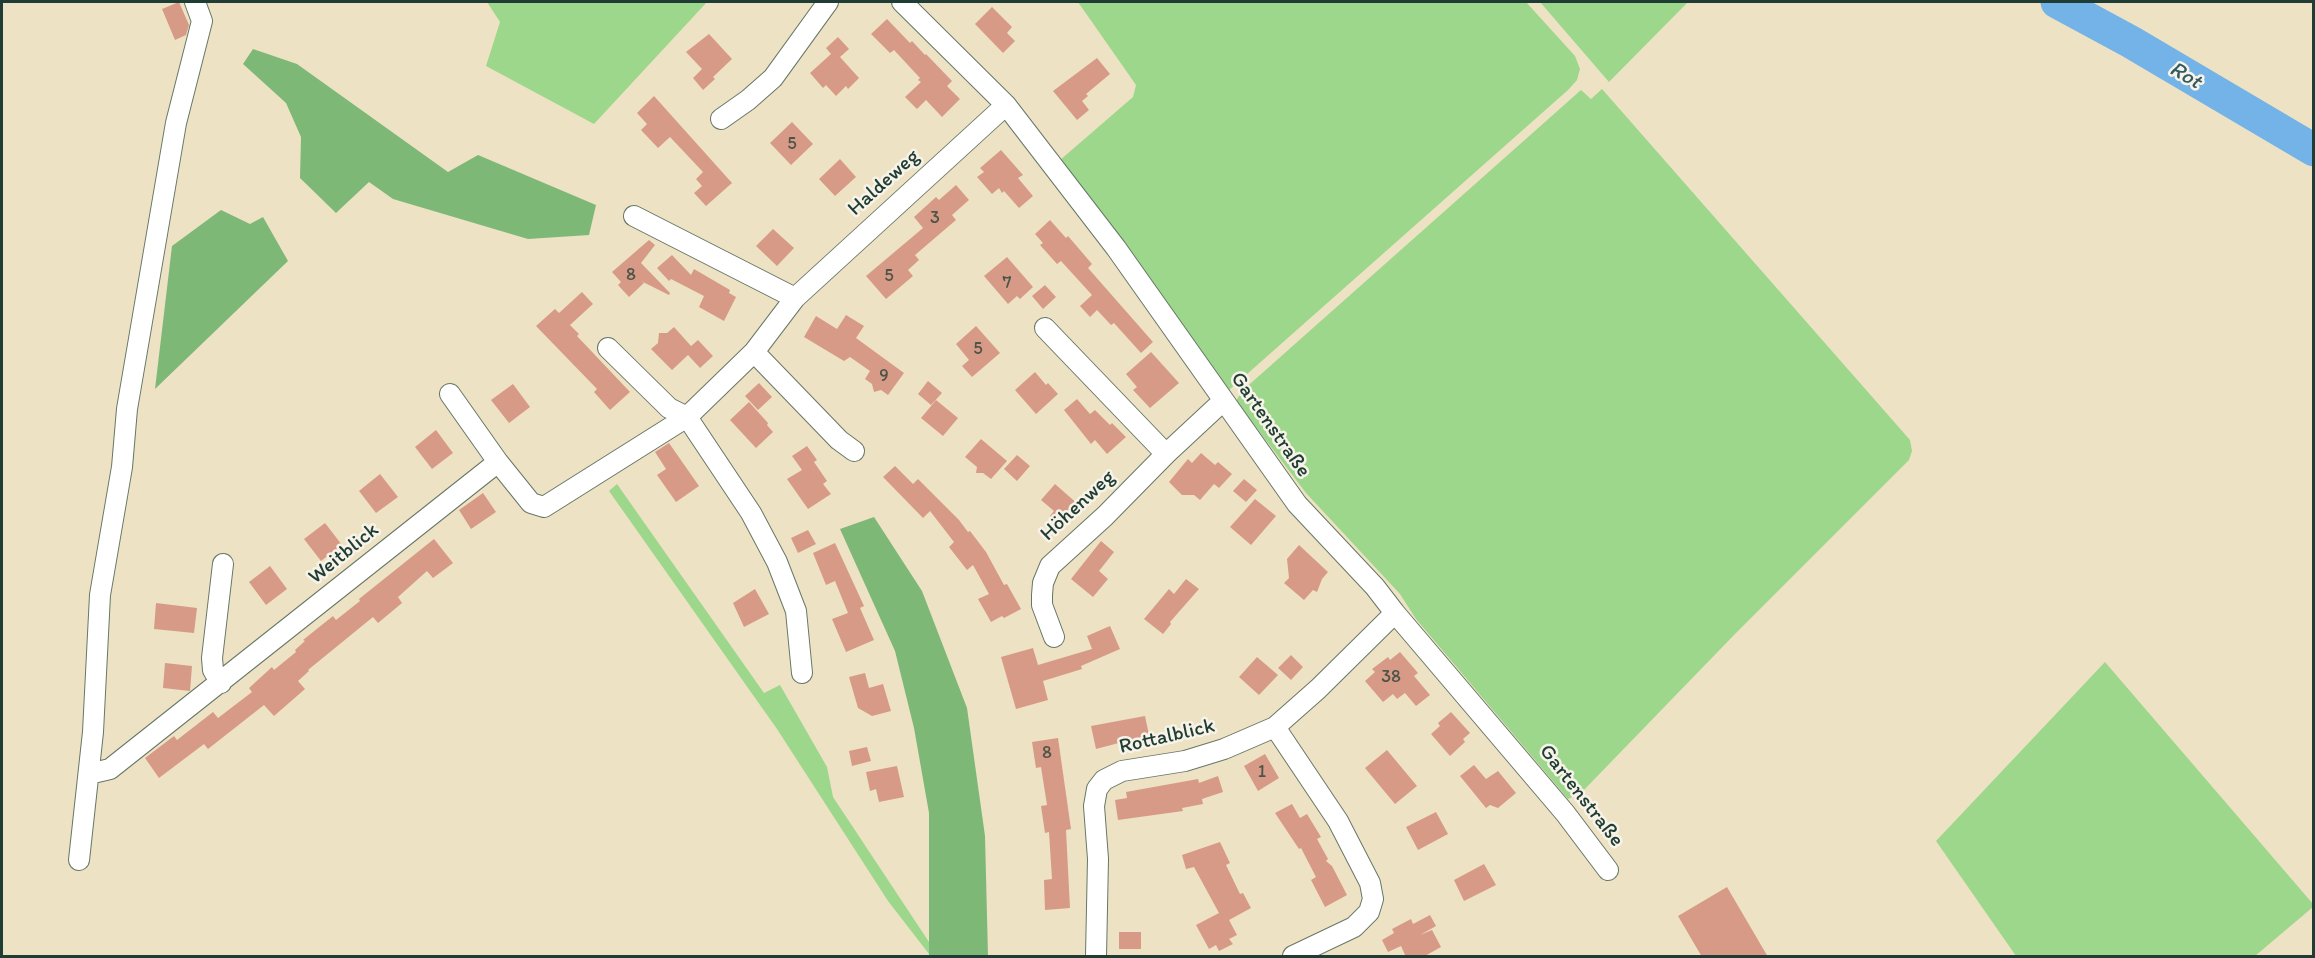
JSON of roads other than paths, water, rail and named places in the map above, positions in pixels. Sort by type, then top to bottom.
[{"type":"street","points":[[79,860],[89,774],[100,596],[122,467],[127,409],[176,123],[202,21],[195,2]]},
{"type":"street","points":[[721,119],[773,78],[828,2]]},
{"type":"street","name":"Gartenstraße","points":[[902,2],[1006,105],[1116,248],[1297,504],[1375,587],[1506,741],[1608,870]]},
{"type":"street","name":"Haldeweg","points":[[498,462],[531,503],[544,507],[687,417],[754,352],[795,298],[1006,105]]},
{"type":"street","points":[[634,216],[795,298]]},
{"type":"street","points":[[1045,328],[1166,453]]},
{"type":"street","points":[[608,348],[669,408],[687,417],[751,513],[777,562],[796,612],[802,674]]},
{"type":"street","points":[[754,352],[839,440],[854,452]]},
{"type":"street","points":[[450,394],[498,462]]},
{"type":"street","name":"Höhenweg","points":[[1054,637],[1042,606],[1043,582],[1050,566],[1223,401]]},
{"type":"street","name":"Weitblick","points":[[89,774],[110,769],[498,462]]},
{"type":"street","points":[[221,683],[213,670],[212,658],[224,564]]},
{"type":"street","name":"Rottalblick","points":[[1096,957],[1098,859],[1094,806],[1097,789],[1104,780],[1122,771],[1185,761],[1224,749],[1275,727],[1318,689],[1395,612]]},
{"type":"street","points":[[1275,727],[1338,821],[1370,883],[1373,899],[1369,912],[1354,927],[1293,957]]},
{"type":"waterway","name":"Rot","points":[[2057,2],[2131,42],[2314,150]]}]
